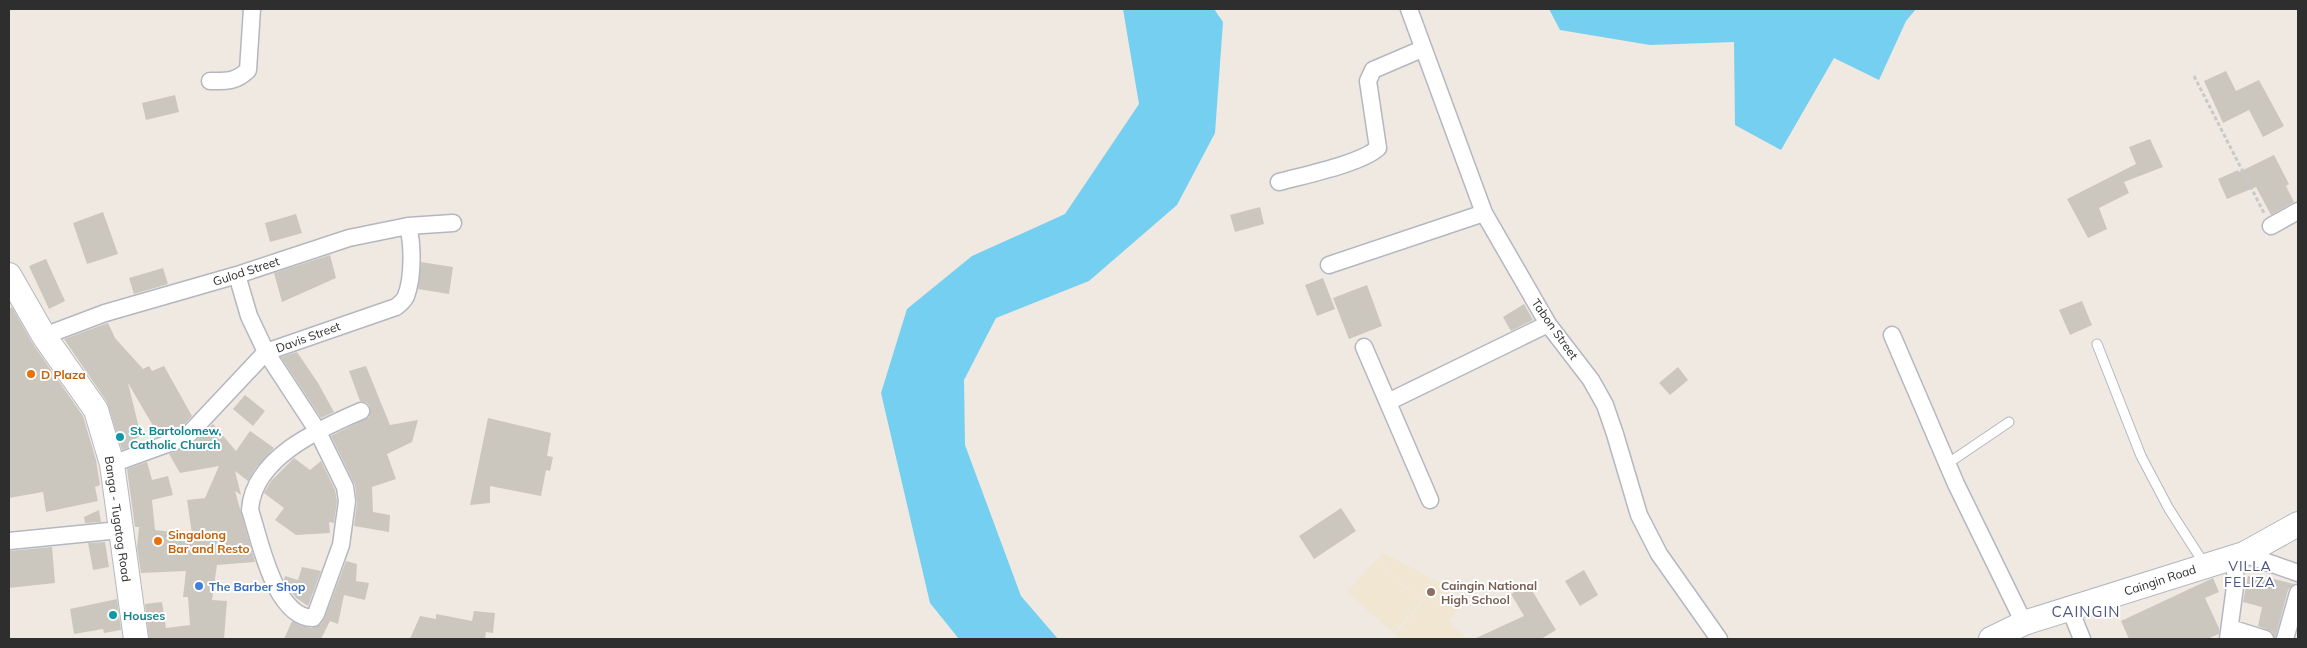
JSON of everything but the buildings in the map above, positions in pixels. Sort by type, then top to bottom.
[{"type":"street","points":[[210,81],[230,81],[240,78],[248,70],[252,9]]},
{"type":"street","name":"Tabon Street","points":[[1409,9],[1422,49],[1484,213],[1548,324],[1591,380],[1605,405],[1616,434],[1639,515],[1659,554],[1719,639]]},
{"type":"street","points":[[1279,182],[1372,154],[1378,148],[1368,81],[1373,70],[1422,49]]},
{"type":"street","points":[[2271,226],[2298,210]]},
{"type":"street","points":[[1329,265],[1484,213]]},
{"type":"street","name":"Gulod Street","points":[[44,336],[105,313],[236,275],[349,238],[408,226],[453,223]]},
{"type":"street","name":"Davis Street","points":[[112,464],[178,440],[189,434],[266,352],[396,307],[404,301],[407,295],[412,255],[408,226]]},
{"type":"street","name":"Banga - Tugatog Road","points":[[9,275],[44,336],[96,410],[112,464],[136,639]]},
{"type":"street","points":[[236,275],[249,316],[266,352],[317,430],[345,487],[347,501],[341,545],[316,614],[312,618],[306,618],[290,608],[279,595],[250,510],[251,496],[267,469],[317,430],[361,411]]},
{"type":"street","points":[[1388,402],[1548,324]]},
{"type":"street","points":[[1892,335],[1947,464],[2024,623]]},
{"type":"street","points":[[1364,347],[1430,500]]},
{"type":"street","name":"Caingin Road","points":[[1991,639],[2024,623],[2205,565],[2239,556],[2298,524]]},
{"type":"street","points":[[9,541],[120,530]]},
{"type":"street","points":[[2265,639],[2229,634],[2239,556],[2298,573]]},
{"type":"street","points":[[2285,639],[2298,593]]},
{"type":"street","points":[[2070,609],[2082,639]]},
{"type":"lane","points":[[2097,344],[2141,456],[2169,509],[2205,565]]},
{"type":"lane","points":[[1947,464],[2008,422]]},
{"type":"path","points":[[2194,76],[2271,226]]},
{"type":"shaded area","name":"Caingin National High School","points":[[1384,553],[1438,582],[1463,604],[1448,621],[1467,639],[1400,639],[1395,635],[1423,602],[1376,561]]},
{"type":"shaded area","points":[[1375,561],[1421,602],[1394,633],[1347,592]]},
{"type":"water","points":[[1123,9],[1214,9],[1223,22],[1215,133],[1177,205],[1089,281],[996,318],[964,380],[965,445],[1021,596],[1058,639],[959,639],[930,603],[881,393],[907,309],[972,256],[1065,214],[1139,104]]},
{"type":"water","points":[[1549,9],[1916,9],[1906,21],[1879,80],[1834,58],[1781,150],[1735,125],[1734,42],[1650,45],[1560,30]]},
{"type":"place","name":"D Plaza","points":[[31,374]]},
{"type":"place","name":"St. Bartolomew, Catholic Church","points":[[120,437]]},
{"type":"place","name":"Singalong Bar and Resto","points":[[158,541]]},
{"type":"place","name":"The Barber Shop","points":[[199,586]]},
{"type":"place","name":"Caingin National High School","points":[[1431,592]]},
{"type":"place","name":"Houses","points":[[113,615]]},
{"type":"district","name":"VILLA FELIZA","points":[[2250,574]]},
{"type":"district","name":"CAINGIN","points":[[2086,611]]}]
